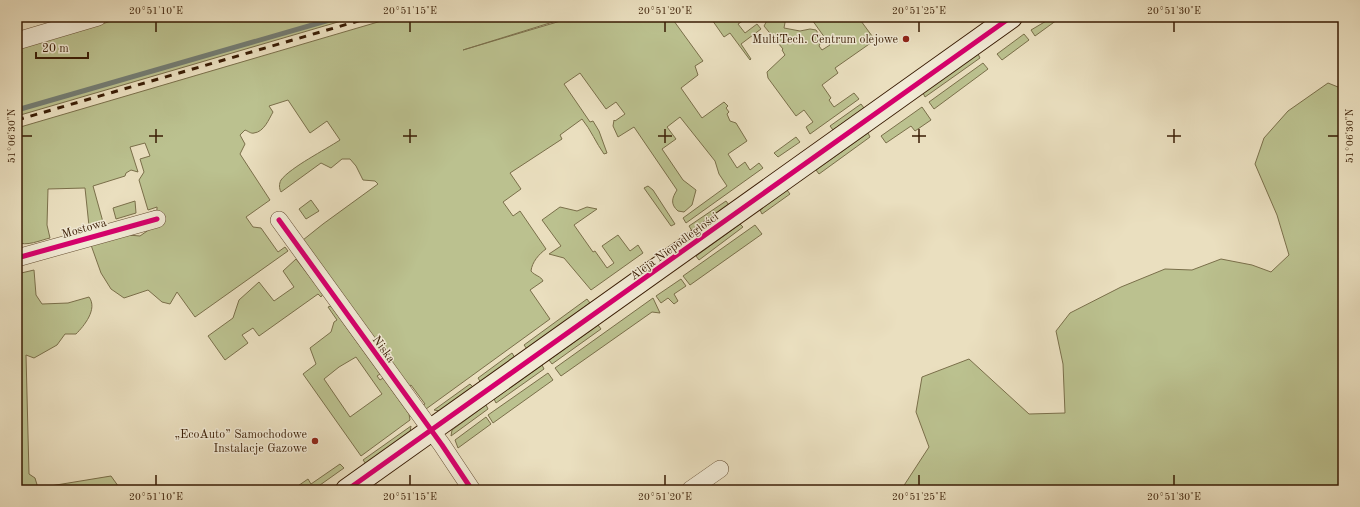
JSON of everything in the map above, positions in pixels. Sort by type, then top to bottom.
[{"type":"street","points":[[17,41],[98,17]]},
{"type":"street","name":"Aleja Niepodległości","points":[[347,490],[1011,17]]},
{"type":"street","name":"Mostowa","points":[[17,258],[157,219]]},
{"type":"street","name":"Niska","points":[[279,220],[472,490]]},
{"type":"street","points":[[690,490],[720,469]]},
{"type":"green space","points":[[126,17],[355,17],[17,116],[17,57],[22,53],[20,47]]},
{"type":"green space","points":[[395,17],[569,17],[463,50],[574,17],[671,17],[703,61],[695,66],[698,75],[681,88],[702,118],[724,102],[728,106],[726,108],[729,112],[727,114],[730,121],[736,123],[747,141],[728,154],[737,168],[745,162],[750,170],[759,163],[763,168],[686,223],[683,218],[727,186],[719,174],[715,161],[680,117],[667,127],[676,139],[662,149],[683,180],[696,190],[692,205],[684,212],[678,211],[675,208],[673,198],[677,190],[634,127],[618,137],[613,126],[614,120],[615,121],[625,114],[616,102],[606,109],[580,73],[564,84],[590,122],[593,121],[599,131],[607,153],[604,154],[582,119],[560,135],[562,139],[510,173],[521,189],[503,202],[513,216],[520,211],[546,249],[536,258],[531,271],[543,281],[530,290],[550,319],[426,409],[423,405],[425,404],[411,385],[408,387],[303,240],[378,184],[375,181],[363,180],[356,166],[350,159],[342,159],[331,168],[321,163],[281,192],[280,183],[286,175],[300,164],[340,140],[327,121],[310,133],[288,100],[269,106],[273,112],[266,125],[261,130],[251,133],[245,130],[240,135],[245,144],[240,154],[270,200],[246,217],[253,227],[261,228],[278,252],[285,247],[288,251],[195,317],[177,292],[170,304],[162,302],[148,290],[124,298],[111,289],[101,273],[91,245],[128,235],[140,236],[150,229],[151,212],[157,210],[157,207],[148,210],[139,180],[144,172],[140,159],[150,156],[145,143],[130,147],[138,172],[131,170],[126,173],[125,176],[93,186],[103,222],[89,226],[85,188],[48,189],[47,225],[50,238],[25,244],[17,242],[17,128]]},
{"type":"green space","points":[[710,17],[749,17],[738,24],[745,33],[757,24],[761,29],[741,44],[751,59],[750,60],[730,33],[724,37]]},
{"type":"green space","points":[[769,17],[786,17],[784,28],[800,31],[810,29],[816,30],[822,39],[819,46],[822,50],[830,45],[810,17],[863,17],[861,21],[875,40],[835,68],[838,73],[822,85],[831,98],[829,100],[834,107],[854,93],[859,99],[810,134],[806,127],[813,122],[804,110],[796,116],[768,78],[767,72],[785,55],[782,50],[783,49],[764,26]]},
{"type":"green space","points":[[1053,17],[1057,20],[1035,36],[1031,30]]},
{"type":"green space","points":[[1024,34],[1029,40],[1002,60],[997,54]]},
{"type":"green space","points":[[978,54],[980,58],[925,97],[923,93]]},
{"type":"green space","points":[[983,63],[988,69],[934,109],[929,102]]},
{"type":"green space","points":[[1328,83],[1343,89],[1343,490],[901,490],[929,447],[916,412],[922,377],[969,359],[1029,414],[1065,413],[1063,364],[1056,331],[1070,313],[1121,287],[1165,269],[1192,270],[1221,259],[1252,265],[1271,272],[1289,255],[1277,215],[1255,164],[1264,138],[1288,111]]},
{"type":"green space","points":[[861,104],[864,108],[833,130],[830,126]]},
{"type":"green space","points":[[922,107],[931,120],[915,131],[911,126],[886,143],[881,136]]},
{"type":"green space","points":[[868,133],[870,137],[819,174],[816,170]]},
{"type":"green space","points":[[796,137],[800,142],[778,157],[774,153]]},
{"type":"green space","points":[[648,186],[653,190],[675,224],[671,226],[644,188]]},
{"type":"green space","points":[[787,190],[790,194],[762,214],[760,210]]},
{"type":"green space","points":[[311,200],[319,211],[306,219],[299,209]]},
{"type":"green space","points":[[135,201],[136,213],[116,219],[113,208]]},
{"type":"green space","points":[[726,201],[729,205],[692,231],[689,226]]},
{"type":"green space","points":[[560,207],[577,211],[587,207],[597,209],[574,225],[593,252],[595,251],[607,268],[614,263],[602,246],[618,235],[630,251],[638,245],[643,253],[591,290],[564,258],[549,254],[561,246],[542,220]]},
{"type":"green space","points":[[740,224],[743,227],[699,260],[696,256]]},
{"type":"green space","points":[[755,225],[762,234],[690,285],[683,276]]},
{"type":"green space","points":[[296,259],[323,294],[321,297],[318,294],[259,336],[253,328],[242,335],[248,343],[225,360],[208,336],[233,318],[239,300],[259,282],[274,301],[294,287],[283,271]]},
{"type":"green space","points":[[34,270],[36,295],[42,304],[68,303],[89,297],[92,307],[89,317],[83,327],[76,334],[65,334],[57,345],[34,358],[26,355],[29,474],[35,478],[38,488],[111,476],[121,490],[17,490],[17,274]]},
{"type":"green space","points":[[681,279],[686,286],[674,294],[678,301],[674,304],[668,298],[661,303],[656,296]]},
{"type":"green space","points":[[653,298],[660,313],[652,312],[561,376],[555,368]]},
{"type":"green space","points":[[587,299],[590,303],[527,349],[524,345]]},
{"type":"green space","points":[[331,306],[380,374],[377,376],[380,380],[383,378],[409,414],[410,420],[361,456],[303,374],[316,364],[310,348],[331,332],[334,322],[337,320],[328,307]],"holes":[[[356,357],[382,394],[350,417],[324,379],[339,367]]]},
{"type":"green space","points":[[598,325],[601,329],[552,364],[549,360]]},
{"type":"green space","points":[[512,353],[515,358],[481,383],[478,378]]},
{"type":"green space","points":[[542,365],[544,369],[496,403],[494,399]]},
{"type":"green space","points":[[548,373],[553,380],[493,423],[488,415]]},
{"type":"green space","points":[[470,384],[473,387],[440,411],[434,410]]},
{"type":"green space","points":[[486,405],[488,409],[451,436],[452,430]]},
{"type":"green space","points":[[486,417],[491,424],[458,448],[455,440]]},
{"type":"green space","points":[[411,426],[410,432],[366,464],[363,460]]},
{"type":"green space","points":[[340,464],[344,468],[313,490],[292,490],[308,479],[311,484]]},
{"type":"waterway","points":[[17,110],[340,17]]},
{"type":"railway","points":[[17,120],[372,17]]},
{"type":"cycle path","points":[[347,490],[1011,17]]},
{"type":"cycle path","points":[[17,258],[157,219]]},
{"type":"cycle path","points":[[279,220],[442,445],[472,490]]},
{"type":"place","name":"MultiTech. Centrum olejowe","points":[[906,39]]},
{"type":"place","name":"„EcoAuto” Samochodowe Instalacje Gazowe","points":[[315,441]]}]
